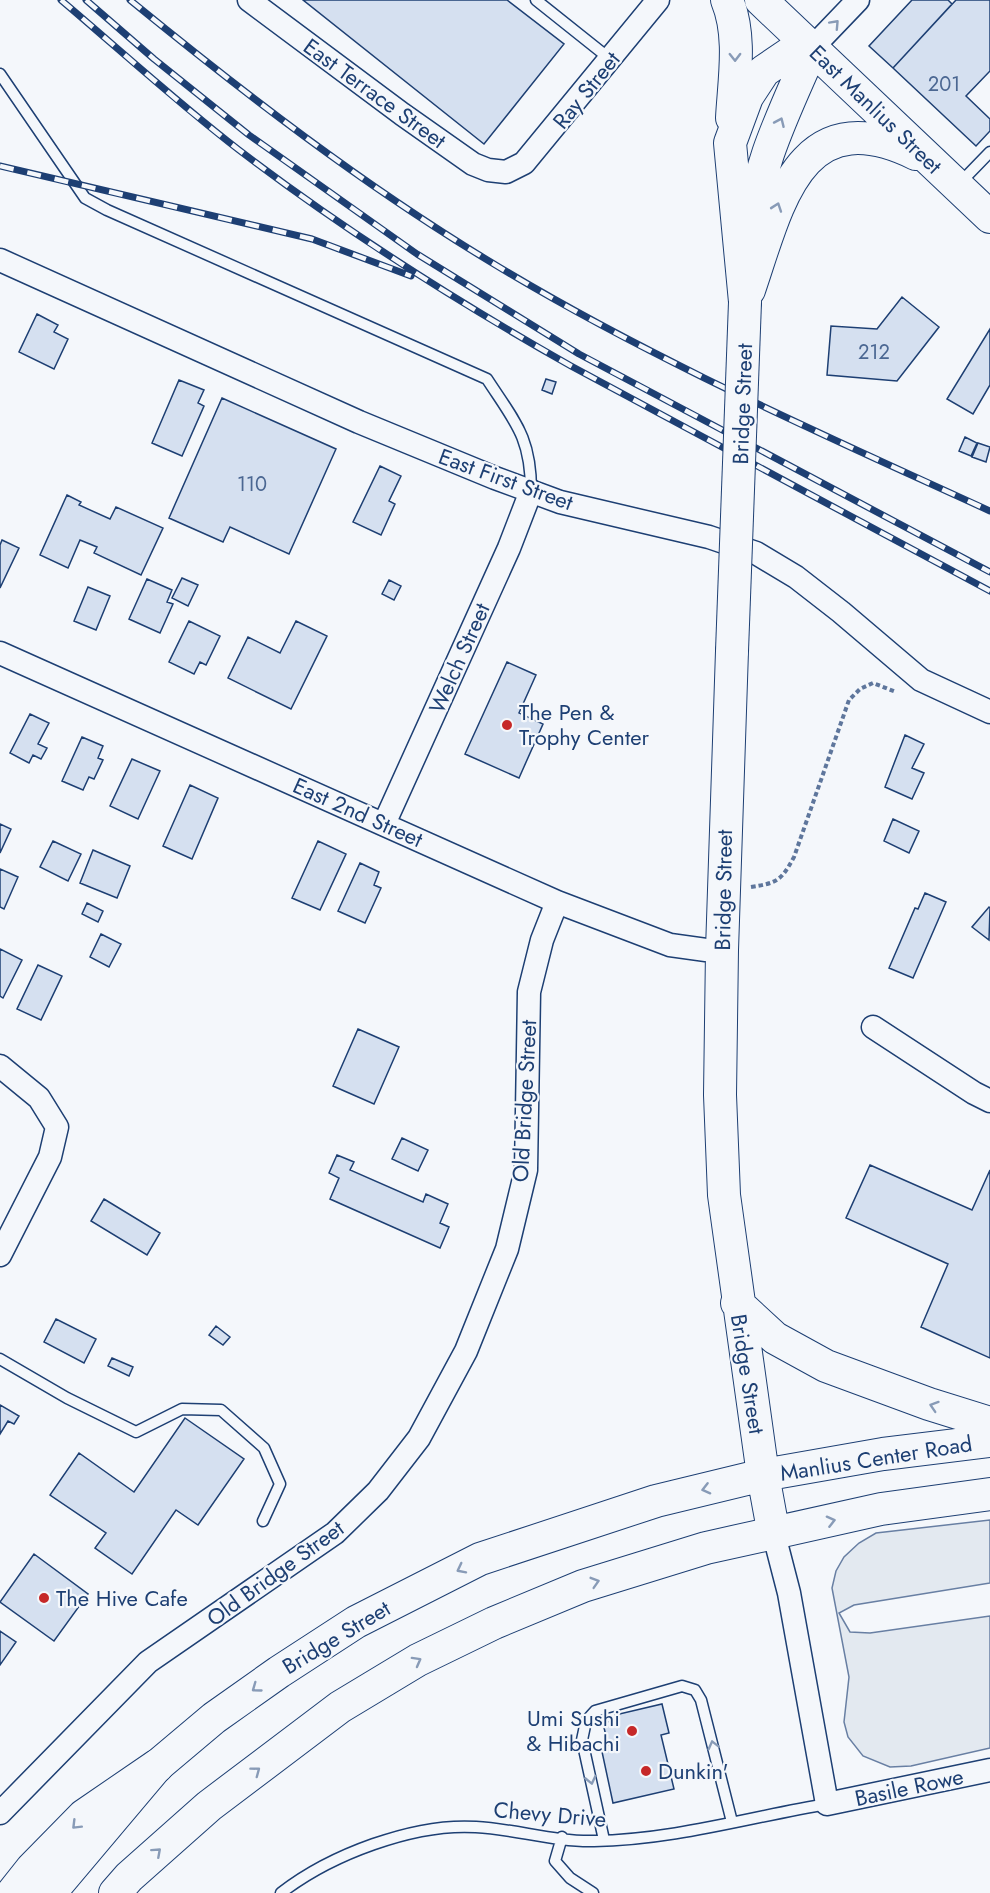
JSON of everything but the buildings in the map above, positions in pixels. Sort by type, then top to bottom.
[{"type":"highway","points":[[13,1893],[32,1869],[84,1816],[157,1766]]},
{"type":"main road","points":[[727,0],[731,9],[736,57],[730,143]]},
{"type":"main road","name":"East Manlius Street","points":[[761,0],[990,217]]},
{"type":"main road","name":"Bridge Street","points":[[745,302],[730,143],[747,97],[764,71],[789,54],[812,48]]},
{"type":"main road","name":"Bridge Street","points":[[774,1535],[737,1303],[723,1175],[720,1095],[723,892],[745,302],[753,202],[764,159],[812,48]]},
{"type":"main road","points":[[745,302],[781,195],[797,169],[819,149],[842,140],[866,136],[900,147],[931,162]]},
{"type":"main road","points":[[737,1303],[775,1338],[826,1366],[929,1404],[990,1423]]},
{"type":"main road","name":"Manlius Center Road","points":[[763,1475],[883,1455],[990,1441]]},
{"type":"main road","name":"Bridge Street","points":[[50,1893],[157,1766],[232,1705],[346,1628],[480,1559],[656,1501],[763,1475]]},
{"type":"main road","points":[[115,1893],[129,1877],[209,1806],[340,1707],[418,1660],[494,1623],[583,1586],[706,1548],[774,1535],[881,1509],[990,1494]]},
{"type":"street","name":"East Terrace Street","points":[[249,0],[473,164],[488,170],[506,172]]},
{"type":"street","name":"Ray Street","points":[[506,172],[524,163],[658,0]]},
{"type":"street","points":[[812,48],[858,0]]},
{"type":"street","name":"East First Street","points":[[2,266],[359,422],[531,491],[560,502],[709,537],[756,553],[796,577],[841,612],[921,681],[990,712]]},
{"type":"street","name":"Welch Street","points":[[384,824],[509,548],[531,491]]},
{"type":"street","name":"East 2nd Street","points":[[0,654],[557,902],[670,945],[706,951],[722,950]]},
{"type":"street","name":"Old Bridge Street","points":[[0,1813],[148,1662],[335,1533],[378,1491],[419,1438],[466,1351],[507,1249],[526,1170],[529,992],[542,940],[557,902]]},
{"type":"street","points":[[873,1027],[974,1094],[990,1101]]},
{"type":"street","points":[[0,1066],[44,1103],[57,1128],[50,1157],[0,1255]]},
{"type":"street","name":"Bridge Street","points":[[774,1535],[789,1593],[827,1804]]},
{"type":"street","name":"Basile Rowe","points":[[827,1804],[990,1770]]},
{"type":"lane","points":[[536,0],[610,60]]},
{"type":"lane","points":[[0,74],[85,198],[107,210],[487,379],[522,432],[531,461],[531,491]]},
{"type":"lane","points":[[957,186],[990,152]]},
{"type":"lane","points":[[0,1359],[67,1398],[136,1432],[182,1409],[221,1410],[264,1448],[280,1484],[263,1521]]},
{"type":"lane","points":[[604,1840],[582,1740],[586,1721],[595,1711],[682,1686],[695,1690],[701,1700],[732,1822]]},
{"type":"lane","name":"Chevy Drive","points":[[281,1893],[299,1879],[350,1853],[424,1831],[474,1827],[604,1840],[663,1836],[827,1804]]},
{"type":"lane","points":[[562,1837],[555,1861],[570,1878],[593,1893]]},
{"type":"path","points":[[723,892],[773,883],[784,875],[794,857],[849,700],[860,688],[873,683],[913,698],[921,681]]},
{"type":"shaded area","points":[[990,1520],[990,1583],[854,1605],[839,1613],[850,1632],[870,1633],[990,1616],[990,1748],[911,1766],[890,1767],[863,1756],[848,1737],[844,1722],[849,1677],[832,1588],[836,1571],[844,1557],[859,1543],[876,1533]]},
{"type":"railway","points":[[61,0],[239,150],[401,264],[571,366],[990,591]]},
{"type":"railway","points":[[86,0],[154,59],[249,135],[417,254],[579,354],[990,572]]},
{"type":"railway","points":[[130,0],[305,137],[396,201],[489,261],[610,330],[735,393],[990,511]]},
{"type":"railway","points":[[0,166],[312,239],[411,276]]},
{"type":"place","name":"The Pen & Trophy Center","points":[[507,725]]},
{"type":"place","name":"The Hive Cafe","points":[[44,1598]]},
{"type":"place","name":"Umi Sushi & Hibachi","points":[[632,1731]]},
{"type":"place","name":"Dunkin'","points":[[646,1771]]}]
